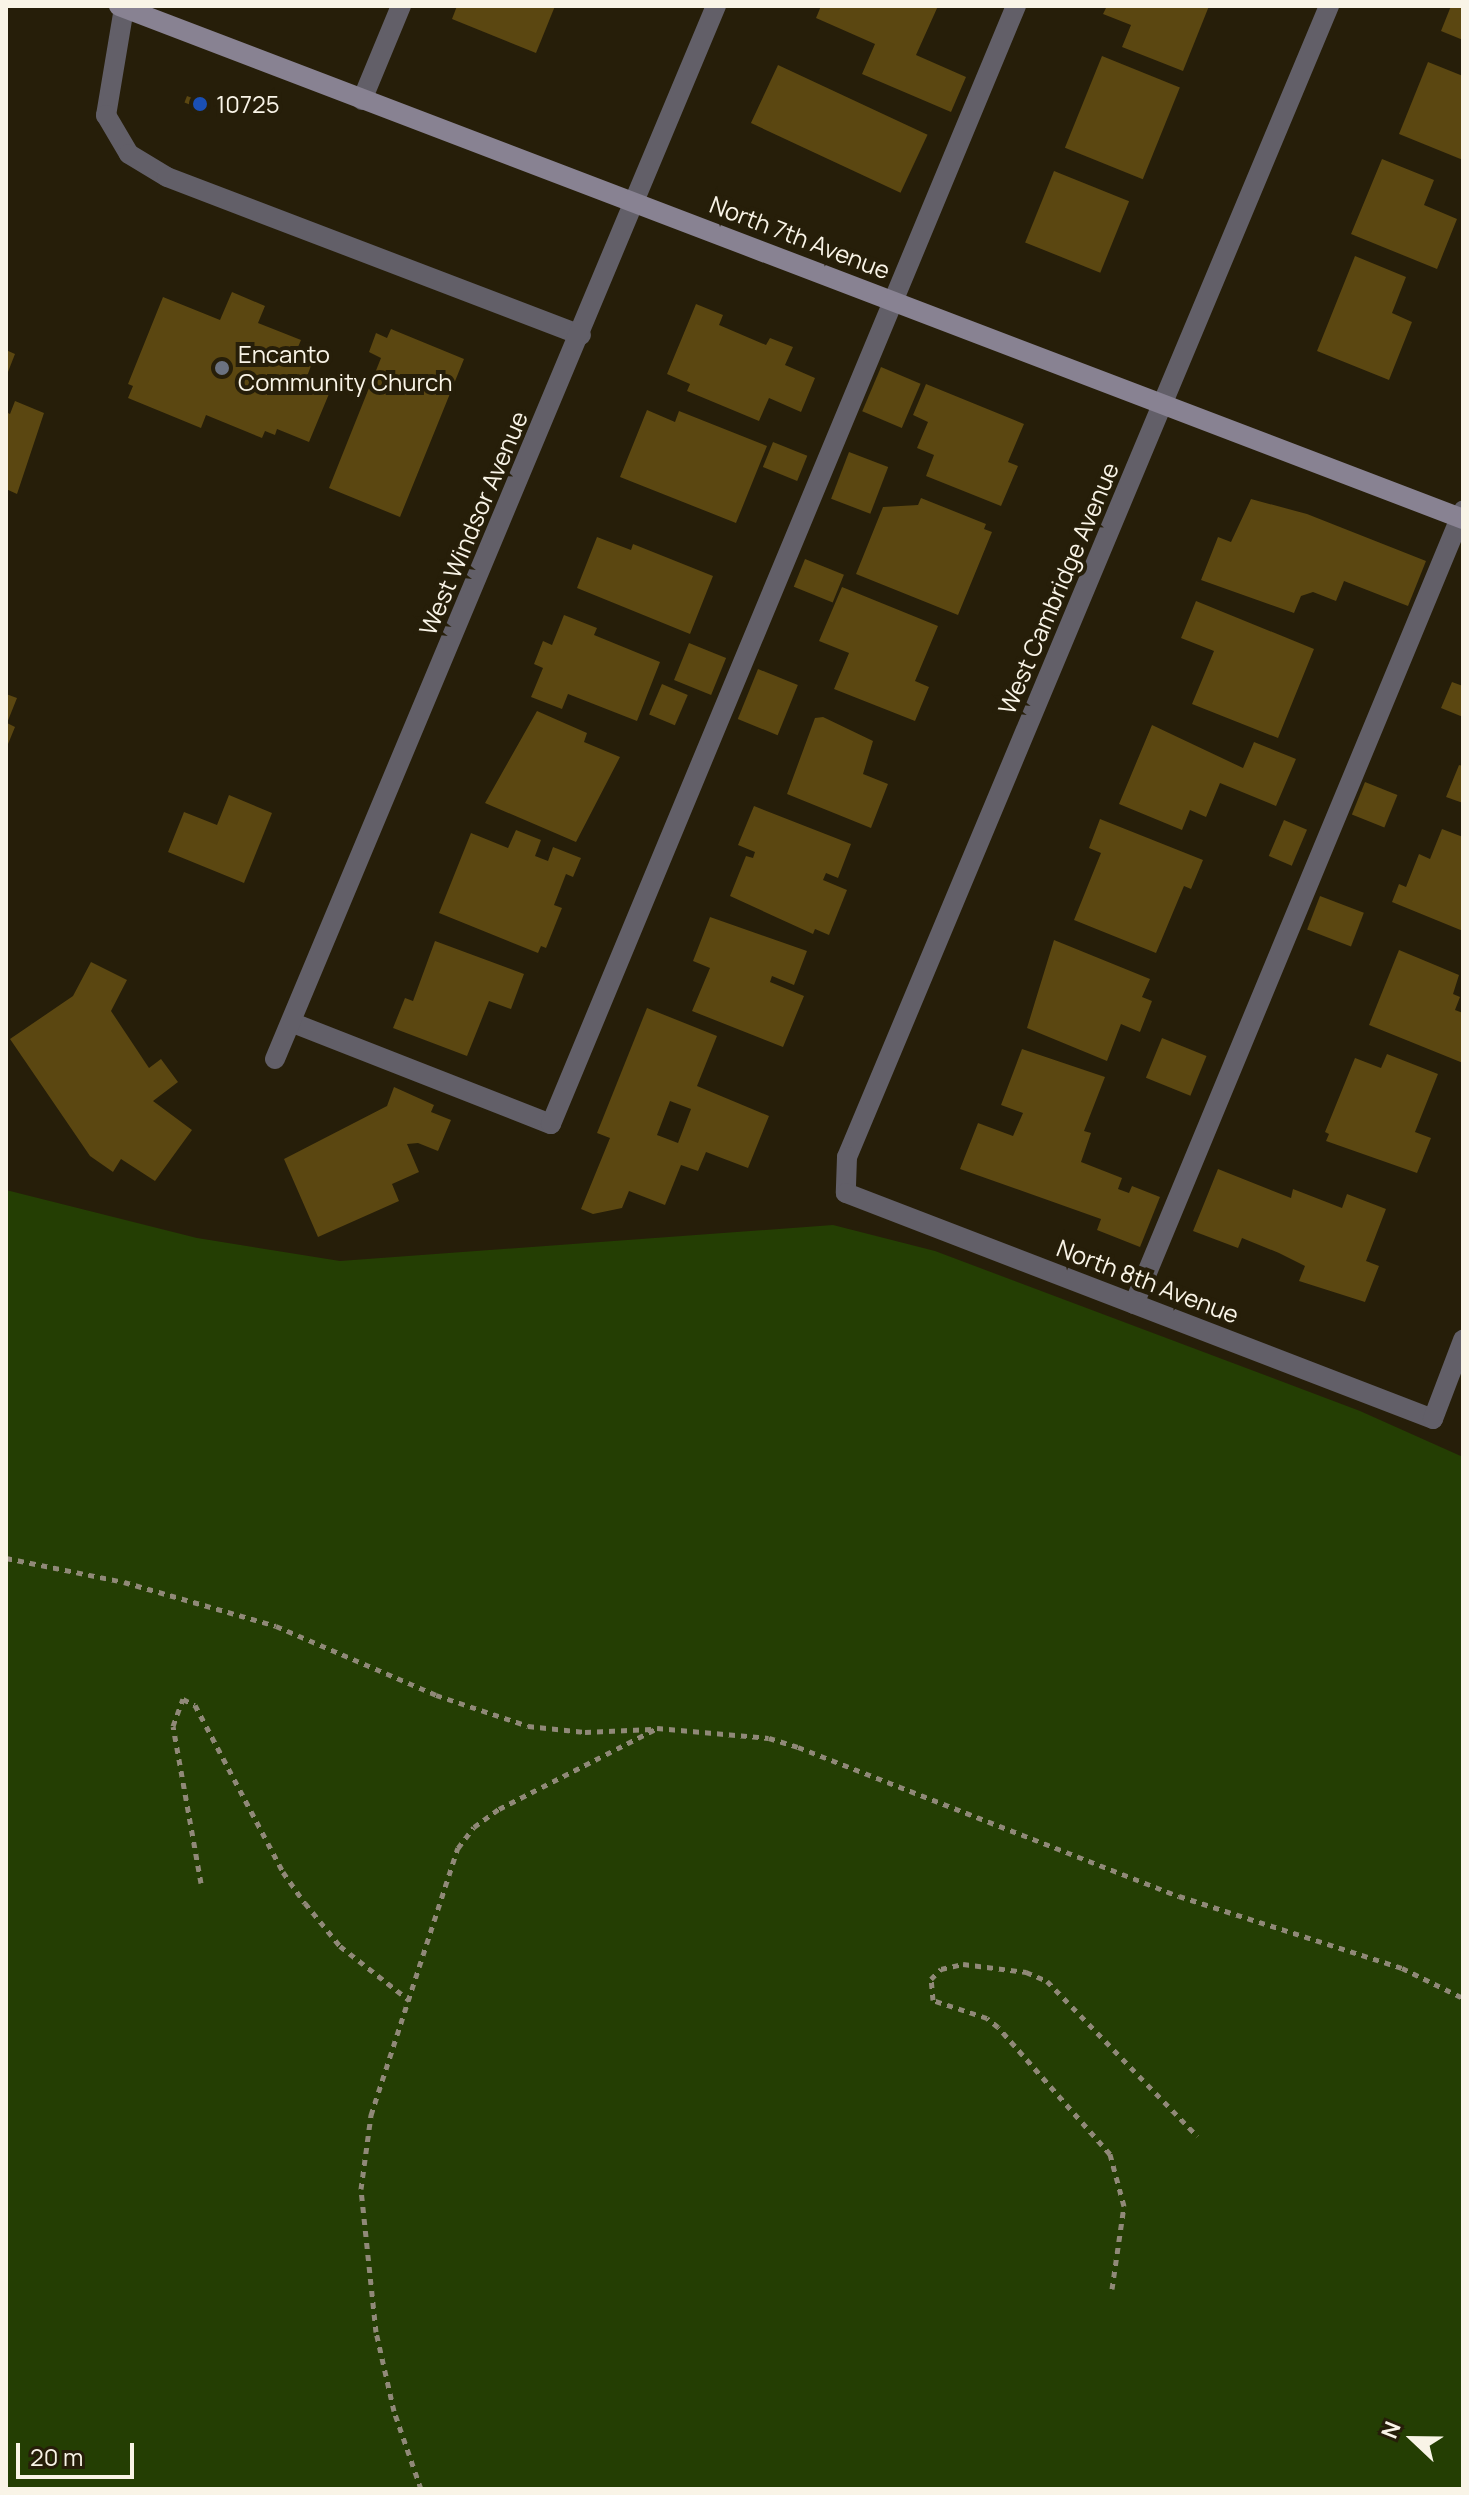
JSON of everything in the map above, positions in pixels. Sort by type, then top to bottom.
[{"type":"main road","name":"North 7th Avenue","points":[[122,7],[1462,516]]},
{"type":"street","points":[[362,100],[401,6]]},
{"type":"street","name":"West Windsor Avenue","points":[[275,1059],[293,1023],[716,6]]},
{"type":"street","points":[[293,1023],[551,1124],[1016,6]]},
{"type":"street","name":"West Cambridge Avenue","points":[[846,1193],[847,1157],[1329,6]]},
{"type":"street","points":[[122,7],[106,115],[129,154],[167,177],[581,335]]},
{"type":"street","points":[[1134,1304],[1462,516]]},
{"type":"street","name":"North 8th Avenue","points":[[846,1193],[1433,1419],[1463,1340]]},
{"type":"path","points":[[6,1558],[124,1582],[276,1626],[436,1695],[528,1726],[585,1732],[657,1728],[758,1737],[798,1747],[1179,1896],[1402,1968],[1463,1998]]},
{"type":"path","points":[[201,1883],[173,1726],[183,1699],[195,1705],[283,1872],[305,1903],[351,1956],[409,2000]]},
{"type":"path","points":[[421,2489],[394,2411],[376,2332],[361,2189],[371,2115],[449,1871],[474,1827],[499,1809],[657,1728]]},
{"type":"path","points":[[1112,2289],[1124,2206],[1110,2154],[998,2027],[977,2014],[933,2000],[931,1979],[941,1969],[963,1964],[1026,1972],[1047,1981],[1131,2062],[1197,2136]]},
{"type":"green space","points":[[6,1190],[197,1238],[340,1261],[833,1225],[935,1251],[1360,1411],[1463,1457],[1463,2489],[6,2489]]},
{"type":"building","points":[[457,6],[555,6],[536,53],[452,19]]},
{"type":"building","points":[[821,6],[938,6],[916,55],[966,77],[951,112],[862,74],[875,44],[816,18]]},
{"type":"building","points":[[1107,6],[1209,6],[1183,71],[1122,47],[1131,25],[1103,14]]},
{"type":"building","points":[[1451,6],[1463,6],[1463,40],[1441,31]]},
{"type":"building","points":[[1102,56],[1180,87],[1143,179],[1065,148]]},
{"type":"building","points":[[1428,62],[1463,76],[1463,160],[1399,134]]},
{"type":"building","points":[[778,65],[928,135],[900,193],[751,123]]},
{"type":"building","points":[[187,96],[208,104],[205,110],[184,103]]},
{"type":"building","points":[[1382,159],[1434,180],[1424,205],[1457,219],[1437,269],[1351,234]]},
{"type":"building","points":[[1054,171],[1129,201],[1100,273],[1025,242]]},
{"type":"building","points":[[1355,256],[1406,277],[1392,313],[1412,322],[1389,380],[1317,351]]},
{"type":"building","name":"Encanto Community Church","points":[[232,292],[265,306],[258,323],[301,340],[298,347],[314,358],[306,379],[331,389],[309,442],[277,429],[275,435],[265,431],[262,438],[206,415],[201,428],[128,398],[133,386],[128,384],[163,297],[220,320]]},
{"type":"building","points":[[696,304],[723,315],[719,325],[766,345],[770,338],[793,347],[785,365],[815,378],[801,412],[769,398],[759,421],[687,391],[690,384],[667,374]]},
{"type":"building","points":[[391,329],[464,359],[400,517],[329,488],[381,358],[369,352],[376,333],[387,338]]},
{"type":"building","points":[[6,350],[15,354],[6,377]]},
{"type":"building","points":[[881,367],[921,384],[902,428],[862,411]]},
{"type":"building","points":[[926,384],[1024,424],[1008,462],[1018,466],[1001,506],[926,476],[934,455],[917,448],[928,422],[913,415]]},
{"type":"building","points":[[15,401],[44,413],[17,494],[6,489],[6,412],[10,414]]},
{"type":"building","points":[[647,410],[675,422],[679,411],[767,446],[736,523],[620,477]]},
{"type":"building","points":[[773,442],[807,456],[797,481],[763,467]]},
{"type":"building","points":[[849,452],[888,467],[870,514],[831,499]]},
{"type":"building","points":[[921,498],[986,524],[984,529],[992,532],[958,615],[856,574],[883,507],[918,505]]},
{"type":"building","points":[[1251,499],[1307,514],[1426,561],[1408,606],[1344,581],[1336,601],[1313,592],[1301,596],[1294,613],[1201,580],[1218,537],[1231,542]]},
{"type":"building","points":[[597,537],[631,550],[633,544],[713,576],[690,634],[577,588]]},
{"type":"building","points":[[805,559],[844,575],[833,603],[794,587]]},
{"type":"building","points":[[842,587],[938,626],[915,681],[929,687],[915,721],[834,689],[849,653],[819,641]]},
{"type":"building","points":[[1196,601],[1314,649],[1278,738],[1192,704],[1214,651],[1181,638]]},
{"type":"building","points":[[564,615],[597,628],[594,635],[660,662],[637,721],[568,694],[562,709],[531,697],[543,668],[534,664],[543,641],[552,645]]},
{"type":"building","points":[[689,643],[726,658],[711,695],[674,680]]},
{"type":"building","points":[[758,669],[798,685],[778,735],[738,719]]},
{"type":"building","points":[[1452,682],[1463,686],[1463,717],[1441,708]]},
{"type":"building","points":[[662,684],[688,695],[675,725],[649,714]]},
{"type":"building","points":[[6,694],[17,698],[7,723],[15,727],[6,749]]},
{"type":"building","points":[[537,711],[587,733],[584,742],[620,757],[576,842],[485,803]]},
{"type":"building","points":[[823,717],[873,741],[863,774],[888,784],[871,828],[787,794],[815,718]]},
{"type":"building","points":[[1152,725],[1243,768],[1254,742],[1296,759],[1276,806],[1220,783],[1206,817],[1190,810],[1182,830],[1119,804]]},
{"type":"building","points":[[1459,765],[1463,766],[1463,803],[1446,797]]},
{"type":"building","points":[[1365,782],[1397,795],[1384,828],[1352,814]]},
{"type":"building","points":[[229,795],[272,813],[244,883],[168,852],[184,812],[217,825]]},
{"type":"building","points":[[754,806],[851,844],[838,878],[826,873],[823,880],[847,890],[829,935],[815,929],[813,934],[730,896],[746,856],[753,858],[755,852],[738,845]]},
{"type":"building","points":[[1100,819],[1203,860],[1191,889],[1184,886],[1156,953],[1074,920],[1101,853],[1089,848]]},
{"type":"building","points":[[1284,820],[1307,830],[1292,866],[1269,856]]},
{"type":"building","points":[[1442,829],[1463,837],[1463,931],[1392,902],[1399,884],[1406,887],[1419,854],[1430,859]]},
{"type":"building","points":[[516,830],[541,840],[535,856],[548,861],[553,847],[581,858],[573,877],[566,874],[554,905],[562,908],[546,948],[541,946],[538,953],[439,913],[471,833],[508,848]]},
{"type":"building","points":[[1320,896],[1364,913],[1351,946],[1307,930]]},
{"type":"building","points":[[710,917],[807,951],[794,985],[772,976],[770,982],[804,996],[783,1047],[692,1011],[710,968],[693,961]]},
{"type":"building","points":[[1054,940],[1150,979],[1142,997],[1152,1001],[1140,1032],[1121,1024],[1107,1061],[1027,1028]]},
{"type":"building","points":[[435,941],[524,974],[511,1009],[489,1001],[467,1056],[393,1028],[405,998],[413,1001]]},
{"type":"building","points":[[1399,950],[1459,975],[1453,994],[1460,997],[1455,1010],[1463,1013],[1463,1063],[1369,1025]]},
{"type":"building","points":[[91,962],[127,980],[111,1011],[149,1068],[161,1059],[178,1082],[153,1101],[192,1130],[155,1181],[121,1159],[113,1172],[90,1156],[10,1039],[73,996]]},
{"type":"building","points":[[647,1008],[717,1036],[697,1086],[769,1116],[748,1168],[706,1152],[698,1171],[681,1165],[665,1205],[629,1191],[622,1208],[593,1214],[581,1209],[610,1138],[597,1133]],"holes":[[[670,1101],[691,1109],[678,1143],[657,1135]]]},
{"type":"building","points":[[1162,1038],[1207,1056],[1190,1096],[1146,1078]]},
{"type":"building","points":[[1022,1049],[1105,1077],[1084,1131],[1091,1133],[1081,1162],[1122,1178],[1118,1189],[1129,1193],[1132,1186],[1160,1197],[1140,1247],[1097,1230],[1101,1219],[960,1169],[978,1123],[1013,1136],[1023,1113],[1001,1105]]},
{"type":"building","points":[[1387,1054],[1438,1074],[1415,1132],[1431,1138],[1417,1173],[1326,1141],[1329,1134],[1325,1132],[1355,1058],[1381,1068]]},
{"type":"building","points":[[394,1087],[434,1105],[431,1112],[451,1120],[438,1151],[418,1143],[407,1144],[419,1172],[392,1184],[399,1201],[318,1237],[284,1159],[387,1106]]},
{"type":"building","points":[[1218,1169],[1291,1198],[1293,1189],[1342,1208],[1347,1194],[1386,1209],[1366,1261],[1379,1266],[1365,1302],[1299,1281],[1305,1266],[1279,1253],[1242,1238],[1238,1248],[1193,1231]]},
{"type":"place","name":"10725","points":[[200,104]]},
{"type":"place","name":"Encanto Community Church","points":[[222,368]]}]
